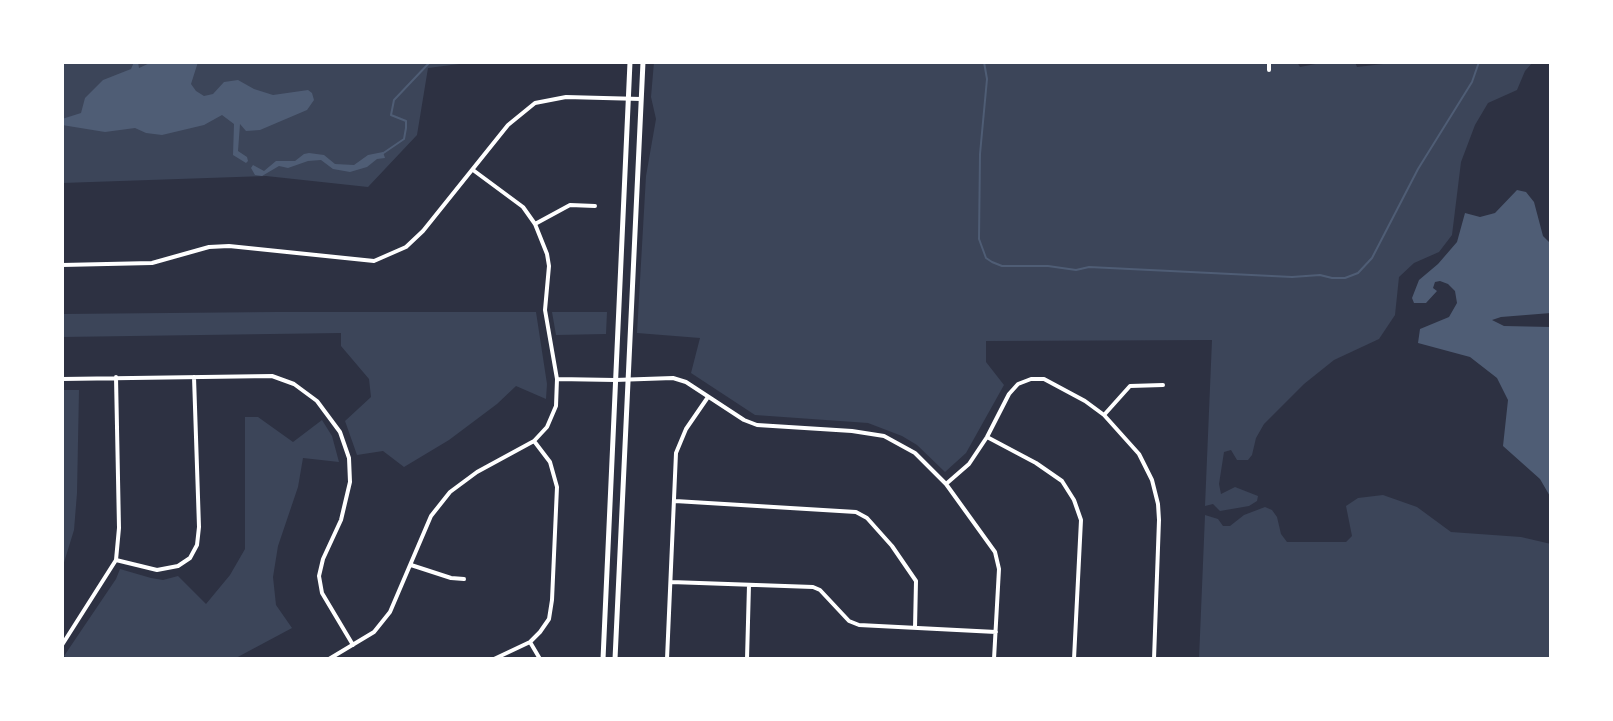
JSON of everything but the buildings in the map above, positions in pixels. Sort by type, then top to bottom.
[{"type":"main road","points":[[603,659],[630,62]]},
{"type":"main road","points":[[615,659],[643,62]]},
{"type":"street","points":[[1269,62],[1269,70]]},
{"type":"street","points":[[62,265],[152,263],[209,247],[229,246],[374,261],[406,247],[508,125],[535,103],[566,97],[641,99]]},
{"type":"street","points":[[329,659],[374,632],[390,612],[431,516],[450,492],[477,472],[534,441],[547,427],[556,406],[557,379],[545,310],[549,266],[535,224],[523,207],[473,170]]},
{"type":"street","points":[[535,224],[570,205],[595,206]]},
{"type":"street","points":[[116,560],[157,570],[178,566],[190,558],[197,545],[199,527],[193,376]]},
{"type":"street","points":[[62,379],[272,376],[294,384],[317,401],[340,432],[349,458],[350,482],[341,520],[323,559],[319,576],[322,593],[353,645]]},
{"type":"street","points":[[62,645],[116,560],[119,528],[116,377]]},
{"type":"street","points":[[557,379],[673,378],[686,382],[757,425],[884,436],[915,453],[946,484],[995,552],[999,569],[994,659]]},
{"type":"street","points":[[946,484],[969,464],[1009,394],[1018,384],[1031,379],[1044,379],[1104,415],[1139,454],[1152,480],[1158,504],[1154,659]]},
{"type":"street","points":[[1104,415],[1130,386],[1163,385]]},
{"type":"street","points":[[667,659],[676,453],[686,429],[708,397]]},
{"type":"street","points":[[987,437],[1062,481],[1074,500],[1081,520],[1074,659]]},
{"type":"street","points":[[494,659],[530,642],[549,619],[551,610],[557,496],[550,462],[534,441]]},
{"type":"street","points":[[675,501],[856,512],[867,518],[892,546],[916,581],[915,628]]},
{"type":"street","points":[[411,565],[464,579]]},
{"type":"street","points":[[671,582],[813,587],[820,590],[849,621],[859,625],[996,632]]},
{"type":"street","points":[[747,659],[749,585]]},
{"type":"street","points":[[530,642],[540,659]]},
{"type":"shaded area","points":[[62,62],[475,62],[428,68],[417,135],[368,187],[266,176],[62,183]]},
{"type":"shaded area","points":[[134,62],[138,62],[139,68],[152,62],[198,62],[191,84],[204,96],[213,94],[224,82],[238,80],[273,95],[308,90],[314,100],[307,110],[260,130],[246,131],[240,124],[238,151],[247,157],[246,163],[233,155],[234,124],[222,115],[204,125],[162,135],[135,128],[105,132],[62,125],[62,119],[81,113],[85,98],[103,80],[131,69]]},
{"type":"shaded area","points":[[654,62],[1297,62],[1300,67],[1326,62],[1355,62],[1357,67],[1383,62],[1533,62],[1525,71],[1517,90],[1488,103],[1475,125],[1461,162],[1452,235],[1439,252],[1414,263],[1399,277],[1395,315],[1379,339],[1334,360],[1304,384],[1264,424],[1248,460],[1237,460],[1231,450],[1224,452],[1219,484],[1221,494],[1235,487],[1258,496],[1257,501],[1249,506],[1220,511],[1213,504],[1205,506],[1212,340],[986,341],[986,362],[1004,385],[966,453],[945,472],[917,445],[868,423],[755,415],[691,373],[700,338],[637,333],[646,176],[656,119],[651,97]]},
{"type":"shaded area","points":[[383,152],[385,158],[350,172],[333,169],[321,160],[288,168],[279,166],[262,176],[255,175],[251,168],[253,165],[264,171],[276,161],[295,161],[309,153],[324,155],[335,164],[354,165],[368,155]]},
{"type":"shaded area","points":[[1517,190],[1526,192],[1534,202],[1543,236],[1551,244],[1551,313],[1492,320],[1504,326],[1551,327],[1551,498],[1540,479],[1503,446],[1508,400],[1497,378],[1470,357],[1418,343],[1420,329],[1449,317],[1457,303],[1455,291],[1440,281],[1435,282],[1433,288],[1437,291],[1426,303],[1414,303],[1412,298],[1419,280],[1457,242],[1465,213],[1480,217],[1495,213]]},
{"type":"shaded area","points":[[536,312],[547,384],[546,399],[516,386],[449,440],[404,467],[383,451],[357,455],[345,421],[371,397],[369,379],[341,346],[341,333],[62,337],[62,314]]},
{"type":"shaded area","points":[[552,312],[607,312],[606,334],[556,335]]},
{"type":"shaded area","points":[[62,390],[79,390],[74,530],[62,569]]},
{"type":"shaded area","points":[[245,417],[258,417],[293,442],[322,420],[332,436],[339,462],[303,458],[298,487],[278,546],[273,577],[276,605],[292,628],[234,659],[69,659],[64,656],[120,569],[163,580],[178,576],[206,604],[230,575],[245,549]]},
{"type":"shaded area","points":[[1383,495],[1417,507],[1451,532],[1521,537],[1551,544],[1551,659],[1199,659],[1205,515],[1218,519],[1223,526],[1230,526],[1244,515],[1265,507],[1277,517],[1281,534],[1287,542],[1346,542],[1352,536],[1346,506],[1358,498]]},
{"type":"waterway","points":[[382,154],[404,139],[406,121],[391,115],[394,100],[430,62]]},
{"type":"waterway","points":[[984,62],[987,79],[980,154],[979,239],[986,258],[992,262],[1002,266],[1048,266],[1076,270],[1089,267],[1292,277],[1320,275],[1332,278],[1345,278],[1358,273],[1372,258],[1418,169],[1472,82],[1479,62]]}]
